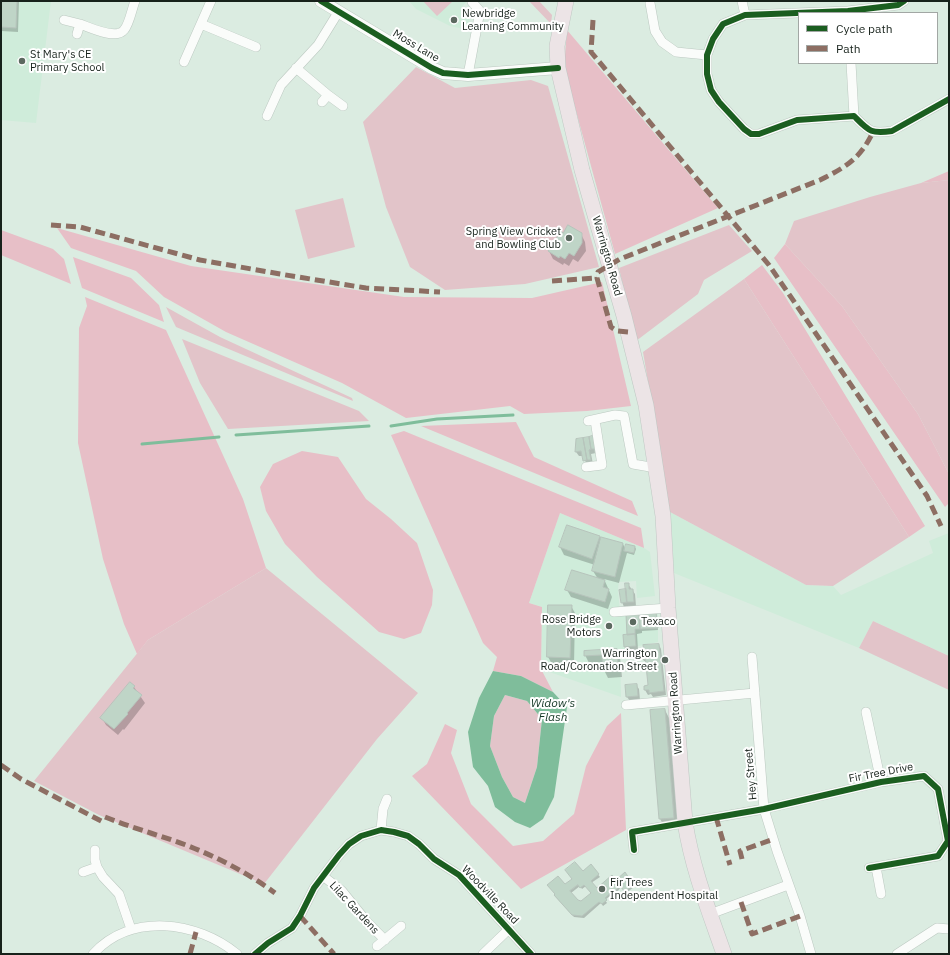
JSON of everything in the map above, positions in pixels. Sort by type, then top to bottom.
[{"type":"main road","name":"Warrington Road","points":[[566,1],[557,46],[558,68],[582,170],[624,316],[646,405],[663,516],[668,608],[685,822],[689,846],[724,954]]},
{"type":"street","points":[[64,20],[113,34],[121,33],[126,27],[135,1]]},
{"type":"street","points":[[184,62],[212,1]]},
{"type":"street","name":"Moss Lane","points":[[321,1],[432,68],[443,73],[468,75],[558,68]]},
{"type":"street","points":[[742,1],[745,15]]},
{"type":"street","points":[[830,1],[831,11]]},
{"type":"street","points":[[810,12],[848,12],[898,5],[904,1]]},
{"type":"street","points":[[468,75],[480,11],[472,2]]},
{"type":"street","points":[[650,3],[655,32],[662,42],[676,52],[707,55]]},
{"type":"street","points":[[267,116],[281,85],[318,45],[339,11]]},
{"type":"street","points":[[798,13],[745,15],[723,24],[712,39],[707,55],[707,74],[711,90],[719,102],[744,129],[751,134],[759,134],[797,120],[854,116]]},
{"type":"street","points":[[77,34],[80,24]]},
{"type":"street","points":[[201,24],[256,48]]},
{"type":"street","points":[[851,64],[854,116],[868,130],[881,133],[892,131],[949,99]]},
{"type":"street","points":[[296,68],[325,98],[343,106]]},
{"type":"street","points":[[586,467],[602,465],[591,420],[615,415],[624,416],[633,464],[656,468]]},
{"type":"street","points":[[614,612],[668,608]]},
{"type":"street","name":"Hey Street","points":[[752,657],[764,809],[788,885],[800,916],[811,954]]},
{"type":"street","points":[[626,706],[755,693]]},
{"type":"street","points":[[866,712],[881,782]]},
{"type":"street","name":"Fir Tree Drive","points":[[634,850],[632,832],[764,809],[881,782],[924,776],[938,789],[948,841],[938,856],[872,868],[881,894]]},
{"type":"street","points":[[381,830],[383,810],[387,799]]},
{"type":"street","name":"Woodville Road","points":[[255,954],[268,943],[292,928],[300,916],[314,888],[349,844],[361,836],[381,830],[401,833],[419,844],[434,859],[459,875],[531,954]]},
{"type":"street","points":[[95,850],[97,867],[103,877],[119,894],[131,929]]},
{"type":"street","points":[[83,872],[97,867]]},
{"type":"street","name":"Lilac Gardens","points":[[323,876],[342,891],[367,922],[385,940]]},
{"type":"street","points":[[710,914],[788,885]]},
{"type":"street","points":[[93,954],[114,936],[131,929],[153,925],[163,925],[183,929],[215,939],[238,954]]},
{"type":"street","name":"Lilac Gardens","points":[[378,946],[401,926]]},
{"type":"street","points":[[897,954],[937,928],[949,929]]},
{"type":"street","points":[[484,954],[509,929]]},
{"type":"shaded area","name":"St Mary's CE Primary School","points":[[1,1],[51,1],[36,123],[1,120]]},
{"type":"shaded area","name":"Newbridge Learning Community","points":[[409,1],[467,1],[462,7],[470,14],[469,30],[450,26],[416,9]]},
{"type":"shaded area","points":[[423,1],[453,1],[437,16]]},
{"type":"shaded area","points":[[529,1],[539,1],[552,15],[551,24]]},
{"type":"shaded area","points":[[567,30],[718,208],[615,254],[564,67]]},
{"type":"shaded area","points":[[416,67],[455,88],[531,80],[548,86],[599,267],[525,284],[445,290],[410,267],[386,207],[363,122]]},
{"type":"shaded area","points":[[949,171],[949,180],[921,183]]},
{"type":"shaded area","points":[[949,180],[949,474],[918,414],[842,306],[785,244],[794,221],[870,197],[921,183]]},
{"type":"shaded area","points":[[343,198],[355,247],[308,259],[295,210]]},
{"type":"shaded area","points":[[729,225],[752,251],[704,280],[698,294],[636,341],[619,268]]},
{"type":"shaded area","points":[[57,228],[191,266],[404,297],[532,298],[602,282],[631,406],[587,411],[524,414],[510,406],[406,418],[342,383],[226,332],[164,297],[136,271],[71,248]]},
{"type":"shaded area","points":[[1,230],[53,249],[64,259],[71,284],[1,255]]},
{"type":"shaded area","points":[[785,244],[842,306],[918,414],[949,474],[949,503],[945,507],[774,258]]},
{"type":"shaded area","points":[[73,257],[131,278],[159,305],[164,322],[82,288]]},
{"type":"shaded area","points":[[762,265],[783,293],[925,526],[909,537],[744,279]]},
{"type":"shaded area","points":[[744,279],[909,537],[833,586],[806,585],[670,512],[643,352]]},
{"type":"shaded area","points":[[85,297],[166,330],[243,499],[266,568],[148,640],[137,654],[124,624],[103,559],[78,443],[79,328],[87,306]]},
{"type":"shaded area","points":[[166,307],[220,337],[352,398],[353,401],[176,327]]},
{"type":"shaded area","points":[[182,339],[359,411],[369,421],[228,429],[200,383]]},
{"type":"shaded area","points":[[516,422],[534,457],[632,501],[638,516],[421,426]]},
{"type":"shaded area","points":[[404,431],[641,528],[644,548],[560,513],[529,603],[542,607],[541,669],[553,692],[521,676],[493,671],[497,657],[483,643],[391,435]]},
{"type":"shaded area","points":[[302,451],[338,457],[366,499],[417,543],[433,590],[432,605],[421,633],[404,639],[379,632],[317,577],[285,544],[266,511],[260,487],[273,464]]},
{"type":"shaded area","points":[[670,512],[806,585],[833,586],[841,595],[933,553],[929,541],[949,533],[949,656],[873,621],[859,648],[674,573]]},
{"type":"shaded area","points":[[560,513],[644,548],[650,552],[655,596],[637,598],[636,581],[619,582],[618,589],[620,612],[658,611],[658,642],[620,650],[621,697],[541,669],[542,607],[529,603]]},
{"type":"shaded area","points":[[266,568],[418,693],[377,739],[264,884],[99,815],[34,781],[148,640]]},
{"type":"shaded area","points":[[873,621],[949,656],[949,690],[859,648]]},
{"type":"shaded area","points":[[505,695],[527,701],[542,719],[537,767],[525,803],[513,797],[502,777],[490,746],[494,716]]},
{"type":"shaded area","points":[[621,713],[626,830],[521,889],[412,776],[427,764],[445,724],[457,730],[451,753],[471,804],[513,846],[543,841],[574,814],[586,766],[607,726]]},
{"type":"water","name":"Widow's Flash","points":[[493,671],[521,676],[553,692],[567,707],[554,797],[543,819],[530,828],[515,822],[495,807],[488,786],[473,767],[468,732],[479,698]],"holes":[[[505,695],[527,701],[542,719],[537,767],[525,803],[513,797],[502,777],[490,746],[494,716]]]},
{"type":"building","points":[[1,1],[17,1],[16,28],[1,27]]},
{"type":"building","name":"Spring View Cricket and Bowling Club","points":[[568,225],[582,233],[582,243],[574,256],[569,253],[565,259],[560,256],[559,258],[548,251],[561,231],[563,233]]},
{"type":"building","points":[[595,435],[598,453],[595,453],[594,449],[591,449],[589,437]]},
{"type":"building","points":[[589,437],[591,460],[587,460],[583,438]]},
{"type":"building","points":[[583,438],[587,460],[583,461],[581,451],[575,452],[576,439]]},
{"type":"building","points":[[567,525],[600,536],[592,559],[559,547]]},
{"type":"building","points":[[601,537],[623,543],[615,577],[592,571]]},
{"type":"building","points":[[626,544],[635,546],[634,553],[624,551]]},
{"type":"building","points":[[572,570],[605,580],[603,587],[609,589],[605,602],[565,590]]},
{"type":"building","points":[[625,583],[629,583],[629,589],[633,589],[634,602],[627,602]]},
{"type":"building","points":[[626,589],[627,602],[621,603],[619,590]]},
{"type":"building","points":[[548,605],[572,605],[570,658],[547,657]]},
{"type":"building","name":"Texaco","points":[[656,612],[658,628],[640,629],[639,613]]},
{"type":"building","name":"Texaco","points":[[639,613],[640,629],[635,629],[635,634],[627,635],[626,614]]},
{"type":"building","points":[[635,634],[636,646],[624,647],[623,635]]},
{"type":"building","points":[[659,644],[664,691],[649,693],[649,690],[644,690],[644,686],[648,685],[645,656],[640,657],[640,651],[644,651],[643,645]]},
{"type":"building","points":[[617,649],[618,670],[603,671],[602,655],[584,656],[584,651]]},
{"type":"building","points":[[130,682],[135,686],[133,688],[142,695],[127,713],[128,714],[114,729],[100,718]]},
{"type":"building","points":[[637,684],[638,696],[626,697],[625,685]]},
{"type":"building","points":[[665,709],[674,818],[659,819],[650,710]]},
{"type":"building","name":"Fir Trees Independent Hospital","points":[[575,862],[583,871],[591,864],[599,874],[591,881],[597,888],[612,875],[616,880],[625,872],[633,884],[625,892],[620,886],[605,898],[607,900],[602,904],[599,902],[582,916],[572,915],[547,885],[558,876],[565,884],[572,879],[565,870]],"holes":[[[578,885],[580,888],[584,885],[591,893],[581,901],[578,900],[570,891]]]},
{"type":"waterway","points":[[391,426],[437,419],[513,415]]},
{"type":"waterway","points":[[236,435],[369,426]]},
{"type":"waterway","points":[[142,444],[219,437]]},
{"type":"marked path","points":[[593,20],[591,52],[769,265],[927,496],[941,526]]},
{"type":"marked path","points":[[628,332],[617,331],[611,327],[597,278],[598,272],[620,259],[820,180],[845,166],[857,156],[873,132]]},
{"type":"marked path","points":[[51,225],[80,227],[200,260],[280,274],[366,288],[440,292]]},
{"type":"marked path","points":[[552,281],[597,278]]},
{"type":"marked path","points":[[1,765],[21,779],[103,822]]},
{"type":"marked path","points":[[105,817],[186,845],[209,855],[243,872],[275,893]]},
{"type":"marked path","points":[[716,817],[730,865]]},
{"type":"marked path","points":[[742,859],[740,851],[774,839]]},
{"type":"marked path","points":[[741,902],[752,934],[800,916]]},
{"type":"marked path","points":[[300,916],[334,954]]},
{"type":"marked path","points":[[190,954],[196,932]]},
{"type":"cycle path","points":[[321,1],[432,68],[443,73],[468,75],[558,68]]},
{"type":"cycle path","points":[[822,12],[848,11],[898,5],[904,1]]},
{"type":"cycle path","points":[[798,13],[745,15],[723,24],[713,39],[707,55],[707,74],[711,90],[719,102],[744,129],[751,134],[759,134],[797,120],[854,116],[863,125],[874,132],[892,131],[949,99]]},
{"type":"cycle path","points":[[634,850],[632,832],[764,809],[881,782],[924,776],[938,789],[948,841],[938,856],[869,868]]},
{"type":"cycle path","points":[[255,954],[268,943],[292,928],[300,916],[314,888],[349,844],[361,836],[381,830],[408,836],[419,844],[434,859],[459,875],[531,954]]},
{"type":"place","name":"Newbridge Learning Community","points":[[454,20]]},
{"type":"place","name":"St Mary's CE Primary School","points":[[22,61]]},
{"type":"place","name":"Spring View Cricket and Bowling Club","points":[[569,238]]},
{"type":"place","name":"Texaco","points":[[633,622]]},
{"type":"place","name":"Rose Bridge Motors","points":[[609,626]]},
{"type":"place","name":"Warrington Road/Coronation Street","points":[[665,660]]},
{"type":"place","name":"Fir Trees Independent Hospital","points":[[602,889]]}]
